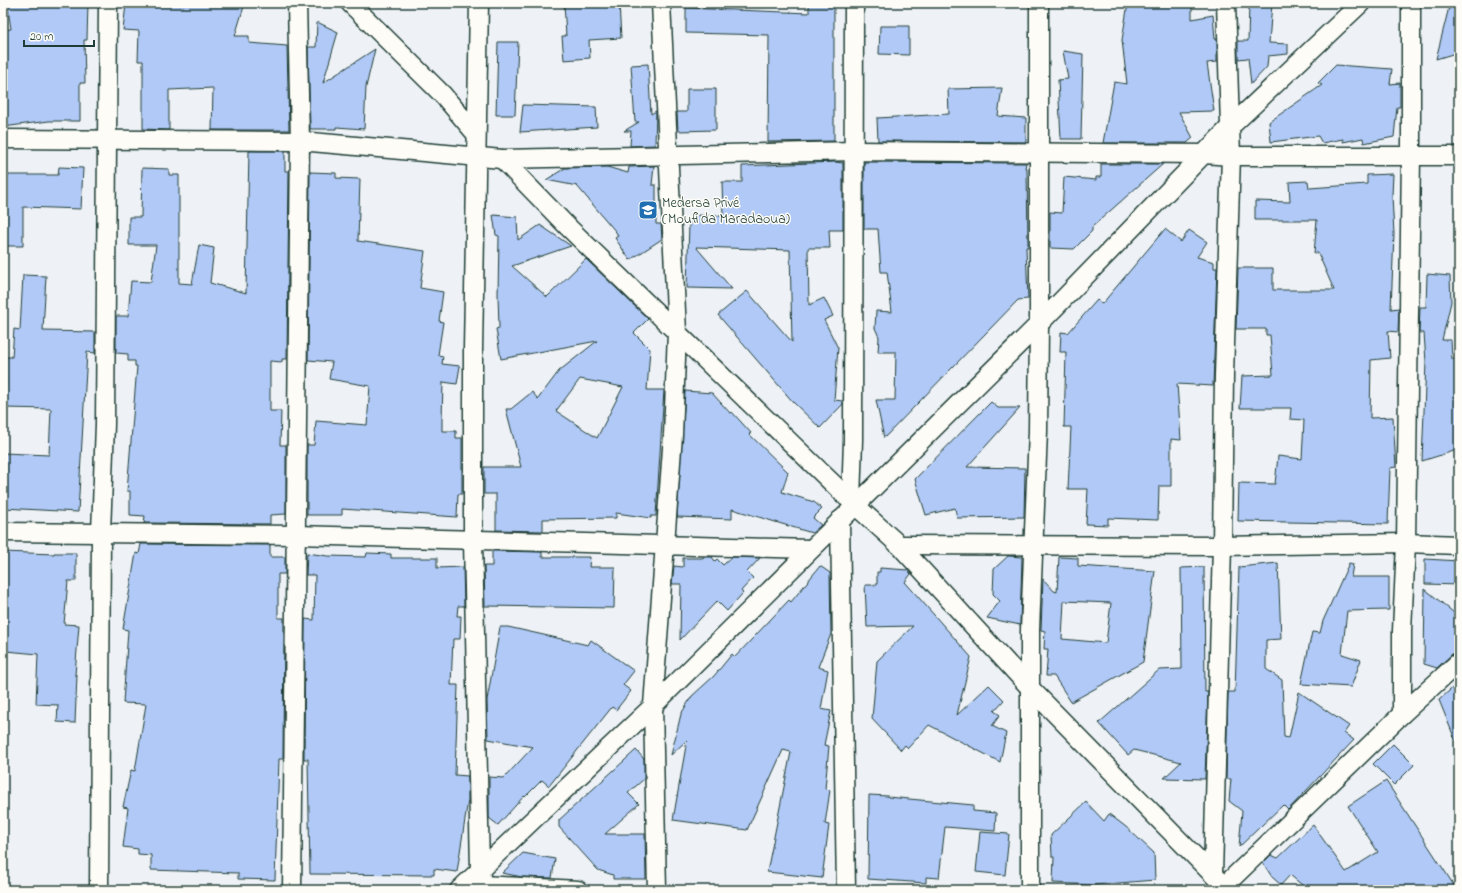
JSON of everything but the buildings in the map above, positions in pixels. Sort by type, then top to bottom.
[{"type":"street","points":[[99,890],[101,532],[105,424],[108,3]]},
{"type":"street","points":[[292,890],[300,141],[297,3]]},
{"type":"street","points":[[350,3],[442,95],[476,134]]},
{"type":"street","points":[[479,3],[476,134],[478,156],[473,350],[473,541],[482,881]]},
{"type":"street","points":[[657,890],[653,706],[665,544],[677,332],[661,3]]},
{"type":"street","points":[[853,503],[855,151],[854,3]]},
{"type":"street","points":[[1030,890],[1032,545],[1038,431],[1040,3]]},
{"type":"street","points":[[1222,885],[1222,546],[1224,376],[1231,156],[1226,3]]},
{"type":"street","points":[[459,890],[482,881],[653,706],[840,520],[853,503],[1039,324],[1229,128],[1361,3]]},
{"type":"street","points":[[1402,714],[1402,631],[1406,543],[1411,155],[1411,3]]},
{"type":"street","points":[[3,139],[300,141],[502,159],[855,151],[1204,154],[1231,156],[1459,156]]},
{"type":"street","points":[[502,159],[567,226],[853,503],[899,545],[1031,689],[1222,885]]},
{"type":"street","points":[[840,520],[846,890]]},
{"type":"street","points":[[3,532],[296,535],[810,549]]},
{"type":"street","points":[[899,545],[1222,546],[1406,543],[1459,545]]},
{"type":"street","points":[[1222,885],[1459,662]]},
{"type":"street","points":[[482,881],[578,890]]},
{"type":"place","name":"Medersa Privé (Moufida Maradaoua)","points":[[648,210]]}]
